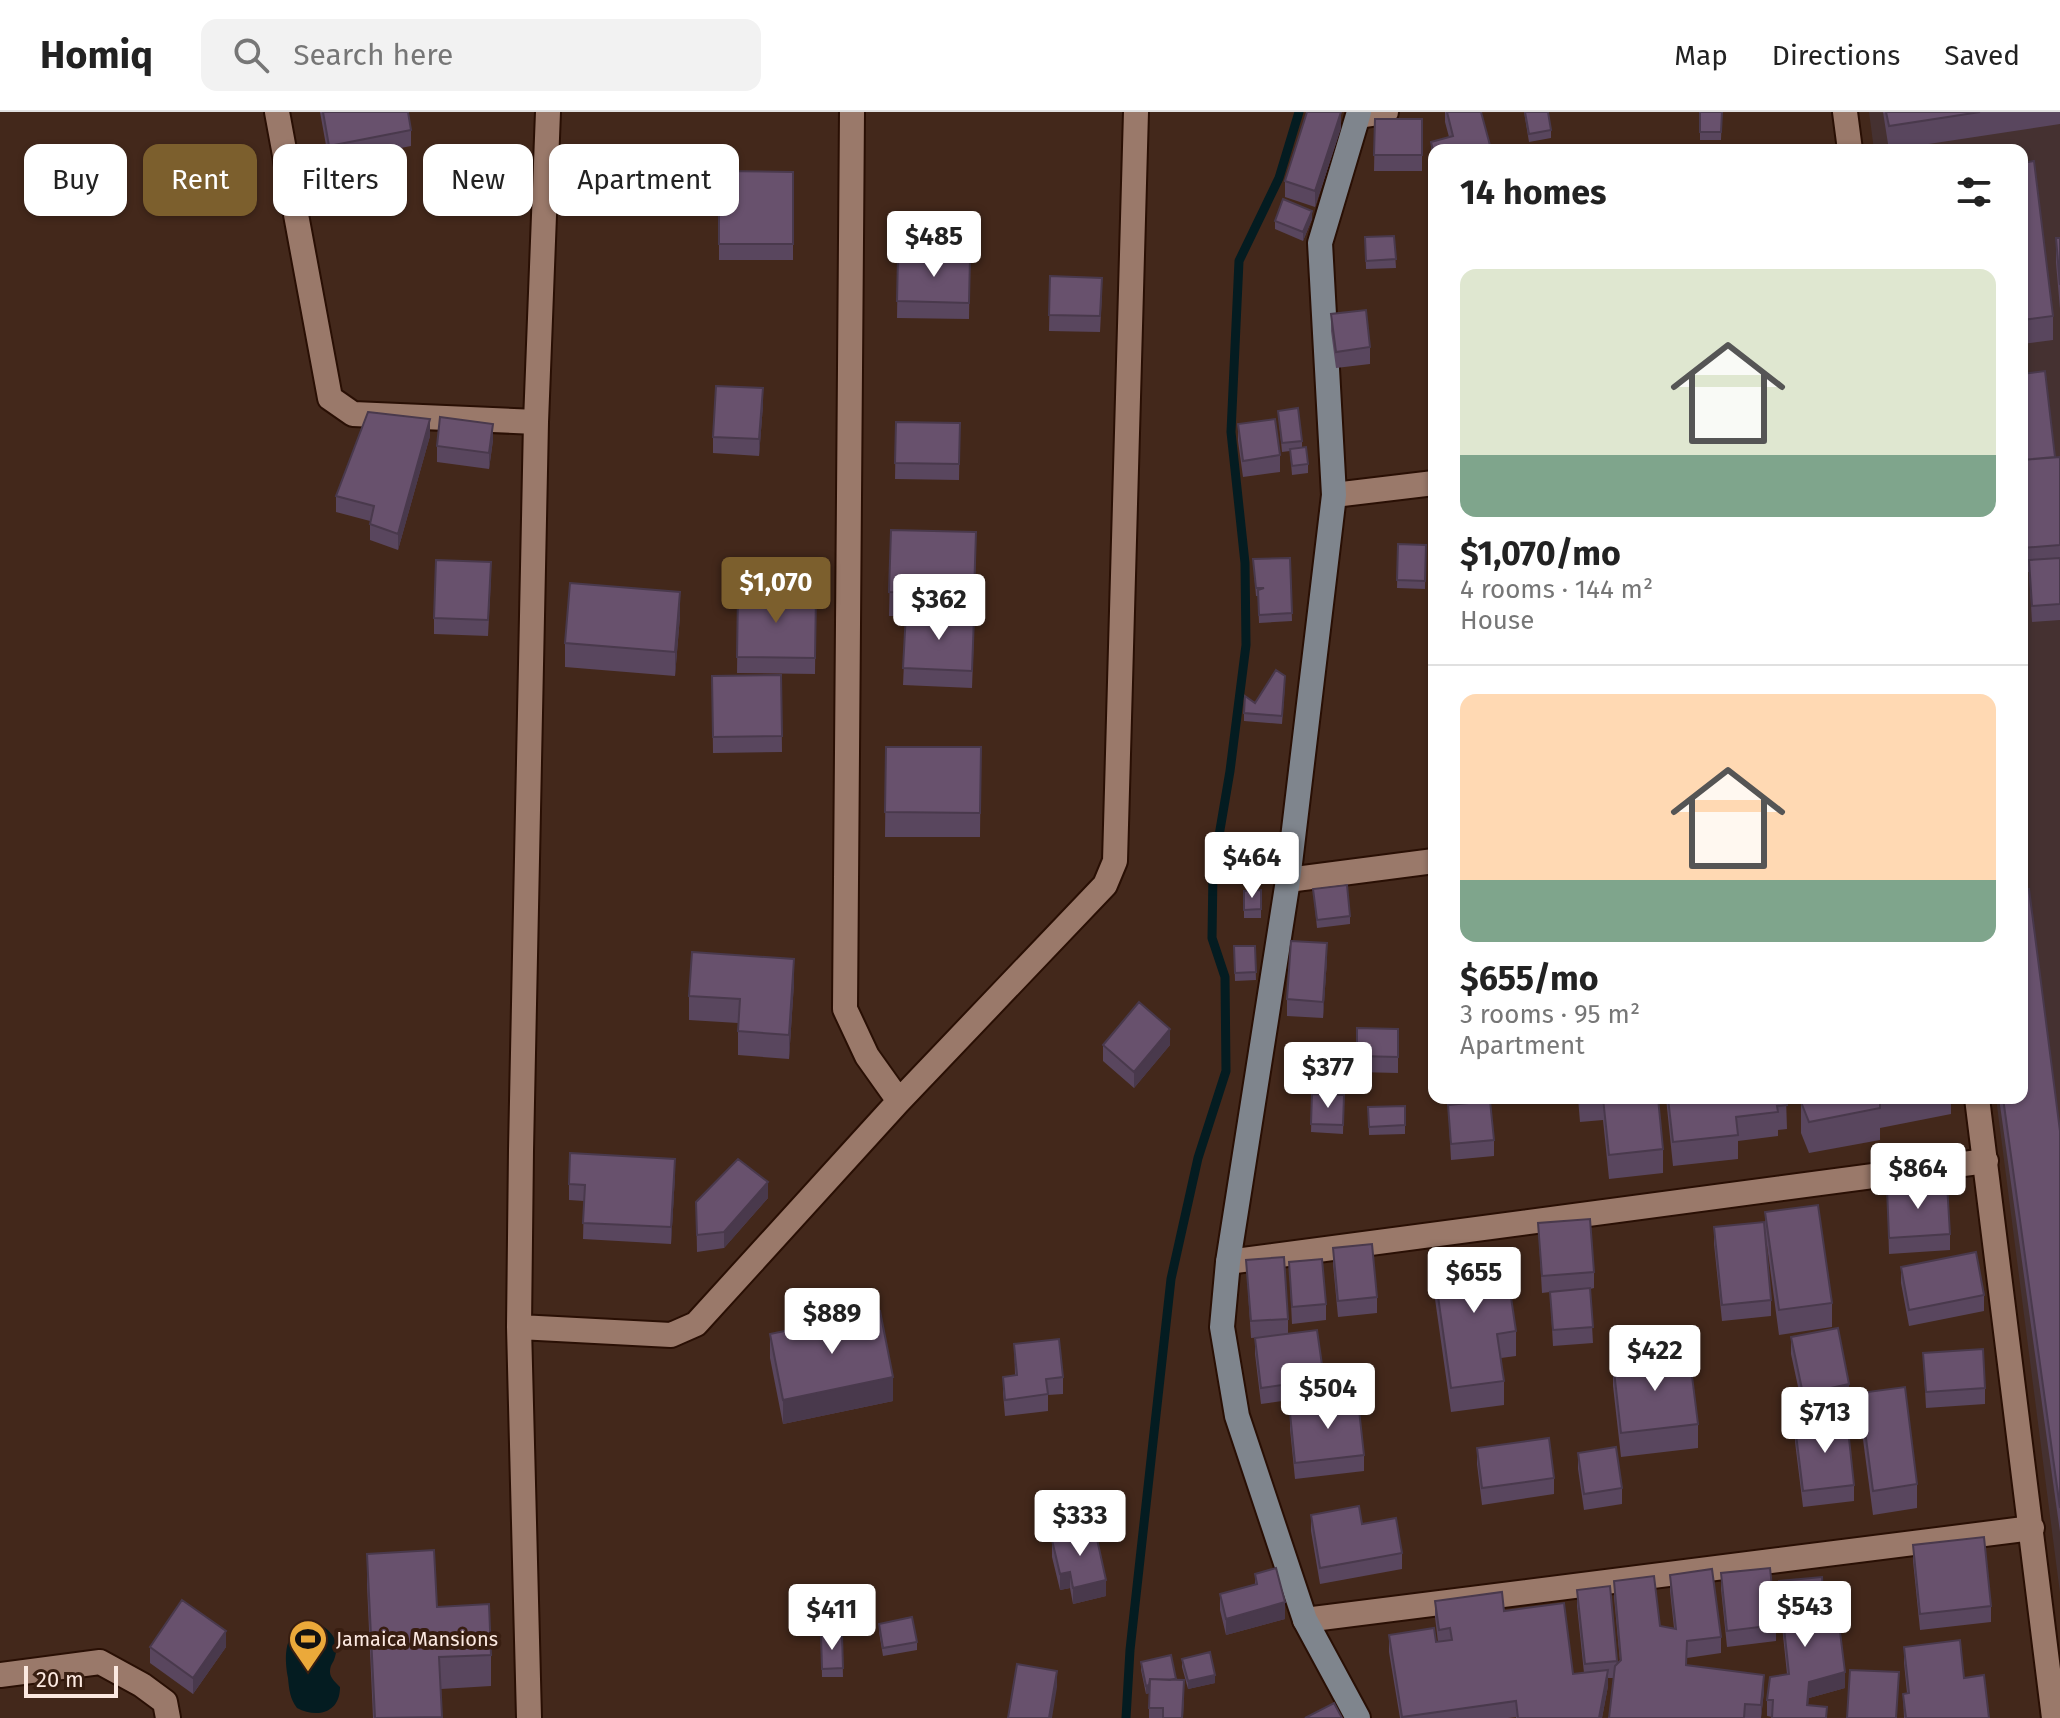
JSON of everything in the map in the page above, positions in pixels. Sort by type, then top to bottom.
[{"type":"street","points":[[277,112],[330,398],[353,414],[536,422]]},
{"type":"street","points":[[529,1718],[519,1327],[536,422],[548,112]]},
{"type":"street","points":[[852,112],[845,1009],[867,1056],[899,1101]]},
{"type":"street","points":[[519,1327],[671,1335],[696,1324],[899,1101],[1105,885],[1115,861],[1136,112]]},
{"type":"street","points":[[1358,1718],[1305,1620],[1237,1416],[1222,1327],[1228,1262],[1288,880],[1334,495],[1320,243],[1359,114],[1386,112]]},
{"type":"street","points":[[1845,112],[1849,144]]},
{"type":"street","points":[[1334,495],[1428,484]]},
{"type":"street","points":[[1288,880],[1428,862]]},
{"type":"street","points":[[1978,1104],[2054,1718]]},
{"type":"street","points":[[1228,1262],[1986,1161]]},
{"type":"street","points":[[1305,1620],[2032,1528]]},
{"type":"street","points":[[0,1675],[100,1662],[142,1685],[165,1702],[168,1718]]},
{"type":"shaded area","points":[[1869,112],[2060,112],[2060,1593],[1997,1104],[2028,1104],[2028,144],[1873,144]]},
{"type":"water","name":"Jamaica Mansions","points":[[318,1623],[332,1634],[336,1643],[330,1672],[340,1687],[336,1703],[331,1708],[312,1713],[297,1708],[293,1701],[286,1658],[293,1634],[307,1625]]},
{"type":"building","points":[[323,112],[408,112],[411,130],[329,144]]},
{"type":"building","points":[[1307,112],[1341,112],[1315,191],[1285,181]]},
{"type":"building","points":[[1447,112],[1481,112],[1490,144],[1431,144],[1453,136]]},
{"type":"building","points":[[1525,112],[1548,112],[1551,130],[1529,134]]},
{"type":"building","points":[[1700,112],[1722,112],[1721,132],[1700,132]]},
{"type":"building","points":[[1886,112],[1980,112],[1889,126]]},
{"type":"building","points":[[1375,119],[1422,119],[1422,155],[1374,155]]},
{"type":"building","points":[[2034,161],[2053,316],[2028,319],[2028,162]]},
{"type":"building","points":[[739,171],[793,172],[793,244],[719,244],[719,216],[739,216]]},
{"type":"building","points":[[1283,199],[1312,211],[1303,232],[1275,221]]},
{"type":"building","points":[[1394,236],[1396,259],[1366,261],[1365,237]]},
{"type":"building","points":[[2056,238],[2060,238],[2060,285]]},
{"type":"building","points":[[898,256],[970,257],[969,303],[897,301]]},
{"type":"building","points":[[1050,276],[1102,278],[1100,316],[1049,315]]},
{"type":"building","points":[[1366,310],[1370,347],[1336,352],[1331,314]]},
{"type":"building","points":[[2045,371],[2055,457],[2028,459],[2028,373]]},
{"type":"building","points":[[716,386],[763,388],[759,439],[713,437]]},
{"type":"building","points":[[1298,408],[1302,441],[1282,443],[1278,411]]},
{"type":"building","points":[[368,412],[430,419],[398,534],[370,524],[374,506],[336,496]]},
{"type":"building","points":[[440,417],[493,424],[489,453],[437,446]]},
{"type":"building","points":[[1275,419],[1280,455],[1243,461],[1238,424]]},
{"type":"building","points":[[896,422],[960,423],[959,464],[895,463]]},
{"type":"building","points":[[1306,447],[1308,464],[1292,466],[1290,449]]},
{"type":"building","points":[[2060,457],[2060,545],[2028,548],[2028,460]]},
{"type":"building","points":[[891,530],[976,532],[974,593],[889,592]]},
{"type":"building","points":[[1398,544],[1426,545],[1425,581],[1397,580]]},
{"type":"building","points":[[1290,558],[1292,613],[1259,615],[1258,590],[1264,588],[1256,588],[1253,559]]},
{"type":"building","points":[[2060,558],[2060,604],[2032,606],[2029,560]]},
{"type":"building","points":[[436,560],[491,562],[488,620],[434,618]]},
{"type":"building","points":[[570,583],[680,592],[675,652],[565,643]]},
{"type":"building","points":[[738,592],[816,593],[815,658],[737,657]]},
{"type":"building","points":[[906,613],[974,616],[972,671],[903,668]]},
{"type":"building","points":[[1276,670],[1285,676],[1282,716],[1244,713],[1245,696],[1255,703]]},
{"type":"building","points":[[781,675],[782,736],[713,737],[712,676]]},
{"type":"building","points":[[886,747],[981,747],[980,813],[885,812]]},
{"type":"building","points":[[1347,885],[1350,916],[1317,920],[1313,889]]},
{"type":"building","points":[[2028,889],[2060,1131],[2060,1508],[2004,1104],[2028,1104]]},
{"type":"building","points":[[1261,890],[1261,909],[1244,910],[1244,891]]},
{"type":"building","points":[[1291,941],[1327,943],[1323,1002],[1287,999]]},
{"type":"building","points":[[1234,946],[1255,946],[1256,972],[1235,973]]},
{"type":"building","points":[[692,952],[794,959],[789,1035],[738,1031],[740,999],[689,996]]},
{"type":"building","points":[[1139,1002],[1170,1029],[1134,1072],[1103,1045]]},
{"type":"building","points":[[1357,1028],[1398,1029],[1398,1057],[1357,1056]]},
{"type":"building","points":[[1313,1060],[1344,1060],[1344,1082],[1313,1082]]},
{"type":"building","points":[[1312,1094],[1344,1095],[1343,1125],[1311,1124]]},
{"type":"building","points":[[1490,1104],[1494,1140],[1451,1144],[1448,1105]]},
{"type":"building","points":[[1604,1104],[1659,1104],[1663,1149],[1609,1155]]},
{"type":"building","points":[[1669,1104],[1787,1104],[1777,1106],[1778,1112],[1736,1117],[1738,1135],[1673,1142]]},
{"type":"building","points":[[1802,1104],[1880,1104],[1880,1108],[1809,1122]]},
{"type":"building","points":[[1405,1106],[1405,1125],[1369,1127],[1368,1107]]},
{"type":"building","points":[[570,1153],[675,1159],[671,1227],[583,1223],[585,1185],[569,1184]]},
{"type":"building","points":[[738,1159],[768,1182],[724,1232],[697,1235],[696,1202]]},
{"type":"building","points":[[1947,1184],[1950,1234],[1889,1238],[1887,1188]]},
{"type":"building","points":[[1818,1205],[1832,1303],[1779,1310],[1765,1212]]},
{"type":"building","points":[[1590,1219],[1594,1272],[1542,1276],[1538,1223]]},
{"type":"building","points":[[1764,1222],[1771,1300],[1722,1305],[1714,1227]]},
{"type":"building","points":[[1372,1244],[1377,1297],[1338,1301],[1333,1248]]},
{"type":"building","points":[[1504,1250],[1516,1331],[1497,1334],[1504,1381],[1451,1388],[1433,1261]]},
{"type":"building","points":[[1976,1252],[1984,1295],[1909,1310],[1901,1267]]},
{"type":"building","points":[[1284,1257],[1288,1319],[1251,1321],[1246,1260]]},
{"type":"building","points":[[1322,1259],[1326,1304],[1292,1307],[1289,1262]]},
{"type":"building","points":[[1590,1288],[1593,1327],[1553,1330],[1550,1292]]},
{"type":"building","points":[[880,1311],[893,1377],[783,1400],[770,1334]]},
{"type":"building","points":[[1838,1328],[1849,1384],[1803,1394],[1791,1337]]},
{"type":"building","points":[[1317,1330],[1324,1379],[1261,1388],[1255,1338]]},
{"type":"building","points":[[1059,1339],[1063,1377],[1046,1379],[1048,1394],[1005,1400],[1003,1377],[1017,1375],[1014,1344]]},
{"type":"building","points":[[1983,1349],[1985,1388],[1926,1392],[1923,1353]]},
{"type":"building","points":[[1689,1352],[1698,1424],[1621,1433],[1613,1362]]},
{"type":"building","points":[[1905,1387],[1917,1484],[1873,1491],[1860,1393]]},
{"type":"building","points":[[1357,1392],[1364,1455],[1295,1463],[1290,1413],[1329,1408],[1327,1396]]},
{"type":"building","points":[[1847,1420],[1854,1485],[1803,1491],[1795,1426]]},
{"type":"building","points":[[1549,1438],[1554,1478],[1482,1488],[1477,1448]]},
{"type":"building","points":[[1616,1447],[1622,1488],[1584,1494],[1578,1453]]},
{"type":"building","points":[[1359,1506],[1362,1524],[1396,1518],[1402,1553],[1320,1568],[1311,1515]]},
{"type":"building","points":[[1095,1530],[1106,1580],[1073,1588],[1070,1572],[1060,1574],[1052,1540]]},
{"type":"building","points":[[1984,1537],[1991,1606],[1920,1614],[1913,1545]]},
{"type":"building","points":[[434,1550],[437,1607],[489,1604],[491,1655],[439,1657],[442,1717],[375,1718],[367,1554]]},
{"type":"building","points":[[1276,1568],[1285,1602],[1226,1619],[1220,1594],[1257,1584],[1255,1574]]},
{"type":"building","points":[[1770,1568],[1776,1625],[1727,1631],[1721,1573]]},
{"type":"building","points":[[1712,1569],[1721,1637],[1687,1641],[1686,1665],[1764,1675],[1761,1705],[1745,1704],[1744,1718],[1609,1718],[1615,1666],[1621,1660],[1614,1581],[1654,1576],[1660,1626],[1676,1629],[1670,1575]]},
{"type":"building","points":[[1822,1577],[1825,1617],[1838,1616],[1845,1672],[1809,1682],[1807,1705],[1827,1707],[1826,1718],[1772,1718],[1773,1700],[1767,1700],[1770,1677],[1789,1674],[1779,1581]]},
{"type":"building","points":[[1610,1586],[1617,1661],[1585,1664],[1577,1590]]},
{"type":"building","points":[[1502,1592],[1504,1611],[1564,1603],[1573,1674],[1608,1670],[1599,1718],[1518,1718],[1516,1701],[1402,1717],[1389,1635],[1434,1628],[1436,1642],[1452,1640],[1450,1628],[1439,1630],[1435,1601]]},
{"type":"building","points":[[182,1600],[226,1631],[193,1678],[150,1647]]},
{"type":"building","points":[[912,1617],[917,1642],[883,1648],[879,1624]]},
{"type":"building","points":[[821,1635],[842,1635],[843,1668],[822,1669]]},
{"type":"building","points":[[1960,1640],[1964,1678],[1984,1675],[1989,1718],[1906,1718],[1903,1694],[1909,1693],[1904,1647]]},
{"type":"building","points":[[1210,1652],[1215,1675],[1188,1681],[1182,1659]]},
{"type":"building","points":[[1171,1655],[1176,1679],[1150,1679],[1146,1686],[1141,1662]]},
{"type":"building","points":[[1017,1664],[1057,1671],[1049,1718],[1008,1718]]},
{"type":"building","points":[[1850,1670],[1899,1672],[1896,1718],[1847,1718]]},
{"type":"building","points":[[1150,1679],[1184,1680],[1182,1718],[1163,1718],[1163,1708],[1149,1708]]},
{"type":"building","points":[[1334,1703],[1342,1718],[1305,1718]]},
{"type":"waterway","points":[[1126,1718],[1130,1650],[1171,1279],[1198,1158],[1226,1071],[1225,977],[1212,938],[1213,871],[1246,645],[1245,563],[1231,432],[1239,261],[1279,178],[1299,112]]},
{"type":"place","name":"Jamaica Mansions","points":[[308,1673]]}]
